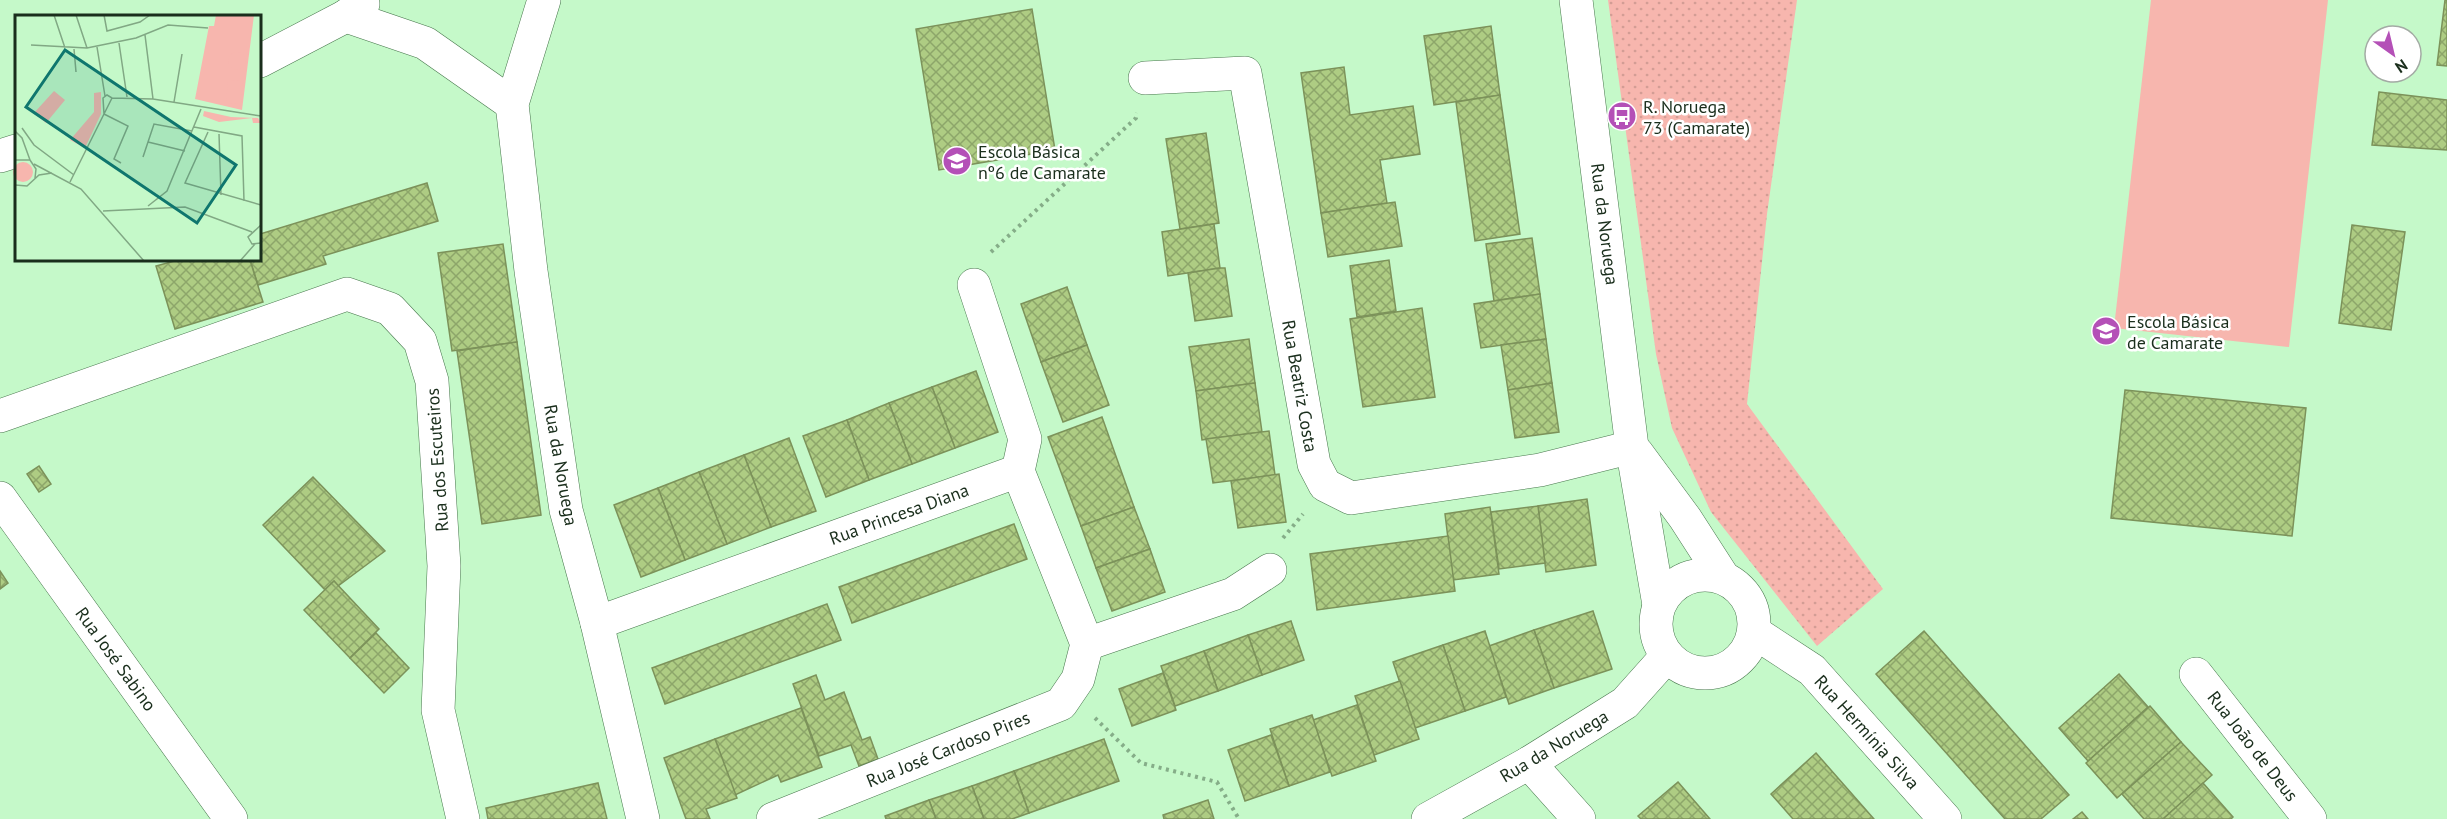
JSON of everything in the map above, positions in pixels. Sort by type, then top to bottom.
[{"type":"street","name":"Rua da Noruega","points":[[544,0],[512,104],[531,271],[566,510],[597,623],[643,819]]},
{"type":"street","name":"Rua da Noruega","points":[[1576,0],[1632,447],[1659,605]]},
{"type":"street","points":[[261,60],[357,8],[425,43],[512,104]]},
{"type":"street","name":"Rua Beatriz Costa","points":[[1145,78],[1245,73],[1314,464],[1325,485]]},
{"type":"street","points":[[0,156],[15,151]]},
{"type":"street","points":[[974,285],[1025,438],[1018,471],[1087,644],[1233,594],[1270,570]]},
{"type":"street","name":"Rua dos Escuteiros","points":[[0,416],[347,294],[390,309],[420,341],[432,381],[444,566],[438,710],[463,819]]},
{"type":"street","name":"Rua da Noruega","points":[[1632,447],[1685,518],[1723,577]]},
{"type":"street","points":[[1325,485],[1351,498],[1540,470],[1632,447]]},
{"type":"street","name":"Rua Princesa Diana","points":[[597,623],[1018,471]]},
{"type":"street","name":"Rua José Sabino","points":[[0,498],[231,819]]},
{"type":"street","points":[[1704,574],[1723,577],[1738,586],[1749,599],[1754,616],[1754,632],[1747,650],[1734,663],[1718,672],[1699,673],[1682,668],[1667,656],[1658,641],[1655,623],[1659,605],[1669,589],[1685,578],[1704,574]]},
{"type":"street","name":"Rua Hermínia Silva","points":[[1754,632],[1812,670],[1945,819]]},
{"type":"street","name":"Rua José Cardoso Pires","points":[[773,819],[1061,704],[1078,679],[1087,644]]},
{"type":"street","name":"Rua da Noruega","points":[[1428,819],[1529,763],[1625,703],[1667,656]]},
{"type":"street","name":"Rua João de Deus","points":[[2196,674],[2310,819]]},
{"type":"street","points":[[1529,763],[1579,819]]},
{"type":"path","points":[[974,285],[974,268],[1136,118],[1145,78]]},
{"type":"path","points":[[1270,570],[1281,540],[1325,485]]},
{"type":"path","points":[[1069,692],[1141,763],[1217,782],[1239,819]]},
{"type":"shaded area","points":[[1608,0],[1797,0],[1767,214],[1747,404],[1883,589],[1817,646],[1711,512],[1672,428],[1656,354]]},
{"type":"shaded area","points":[[2151,0],[2328,0],[2289,347],[2114,328]]},
{"type":"building","points":[[2445,0],[2447,0],[2447,66],[2437,65]]},
{"type":"building","points":[[1032,9],[1055,150],[939,170],[916,29]]},
{"type":"building","points":[[1491,26],[1500,95],[1434,105],[1424,36]]},
{"type":"building","points":[[1344,67],[1350,115],[1413,106],[1420,154],[1380,160],[1387,203],[1321,213],[1301,73]]},
{"type":"building","points":[[2379,92],[2447,100],[2447,150],[2372,145]]},
{"type":"building","points":[[1500,95],[1520,234],[1475,241],[1456,102]]},
{"type":"building","points":[[1206,133],[1219,223],[1180,229],[1166,139]]},
{"type":"building","points":[[427,183],[438,221],[323,256],[326,264],[258,285],[250,261],[261,261],[261,234]]},
{"type":"building","points":[[1395,202],[1402,246],[1328,257],[1321,213]]},
{"type":"building","points":[[1214,224],[1220,268],[1168,276],[1162,232]]},
{"type":"building","points":[[2352,225],[2405,232],[2391,330],[2339,323]]},
{"type":"building","points":[[1532,238],[1540,294],[1494,301],[1486,244]]},
{"type":"building","points":[[503,244],[517,342],[452,351],[438,253]]},
{"type":"building","points":[[1389,260],[1396,311],[1357,317],[1350,266]]},
{"type":"building","points":[[174,261],[250,261],[263,302],[175,329],[156,266]]},
{"type":"building","points":[[1225,268],[1232,316],[1195,321],[1188,273]]},
{"type":"building","points":[[1067,287],[1087,345],[1041,362],[1021,304]]},
{"type":"building","points":[[1540,294],[1546,339],[1481,348],[1474,304]]},
{"type":"building","points":[[1422,308],[1435,397],[1363,407],[1350,319]]},
{"type":"building","points":[[1249,339],[1255,383],[1196,391],[1189,347]]},
{"type":"building","points":[[1546,339],[1552,383],[1508,390],[1501,345]]},
{"type":"building","points":[[517,342],[541,515],[482,524],[457,351]]},
{"type":"building","points":[[1087,345],[1109,405],[1063,422],[1041,362]]},
{"type":"building","points":[[976,371],[998,432],[955,448],[932,387]]},
{"type":"building","points":[[1255,383],[1262,432],[1202,440],[1196,391]]},
{"type":"building","points":[[1552,383],[1559,432],[1515,438],[1508,390]]},
{"type":"building","points":[[932,387],[955,448],[912,464],[889,403]]},
{"type":"building","points":[[2125,390],[2306,408],[2292,536],[2111,518]]},
{"type":"building","points":[[889,403],[912,464],[869,480],[847,420]]},
{"type":"building","points":[[1102,417],[1134,507],[1081,526],[1048,437]]},
{"type":"building","points":[[847,420],[869,480],[826,497],[803,436]]},
{"type":"building","points":[[1269,431],[1275,475],[1213,483],[1206,439]]},
{"type":"building","points":[[789,438],[816,511],[771,527],[744,455]]},
{"type":"building","points":[[744,455],[771,527],[727,544],[699,472]]},
{"type":"building","points":[[39,466],[51,484],[39,492],[27,474]]},
{"type":"building","points":[[699,472],[727,544],[685,560],[658,488]]},
{"type":"building","points":[[1279,474],[1286,522],[1238,528],[1231,481]]},
{"type":"building","points":[[313,477],[385,551],[338,586],[334,581],[325,590],[263,525]]},
{"type":"building","points":[[658,488],[685,560],[641,577],[614,505]]},
{"type":"building","points":[[1587,499],[1596,565],[1546,572],[1538,506]]},
{"type":"building","points":[[1538,506],[1545,563],[1499,569],[1491,512]]},
{"type":"building","points":[[1134,507],[1150,549],[1096,568],[1081,526]]},
{"type":"building","points":[[1490,507],[1499,574],[1453,580],[1445,514]]},
{"type":"building","points":[[1014,524],[1027,559],[852,623],[839,587]]},
{"type":"building","points":[[1448,536],[1455,591],[1317,610],[1310,554]]},
{"type":"building","points":[[1150,549],[1165,592],[1112,611],[1096,568]]},
{"type":"building","points":[[0,571],[8,583],[0,589]]},
{"type":"building","points":[[334,581],[379,629],[350,658],[304,610]]},
{"type":"building","points":[[827,604],[841,640],[665,704],[652,668]]},
{"type":"building","points":[[1593,611],[1612,669],[1554,688],[1534,630]]},
{"type":"building","points":[[1291,621],[1304,660],[1262,675],[1248,635]]},
{"type":"building","points":[[1534,630],[1554,688],[1509,704],[1489,646]]},
{"type":"building","points":[[1485,631],[1506,697],[1465,711],[1443,645]]},
{"type":"building","points":[[1924,631],[2069,795],[2041,819],[2005,819],[1876,674]]},
{"type":"building","points":[[376,633],[409,668],[384,693],[350,658]]},
{"type":"building","points":[[1248,635],[1262,675],[1218,691],[1204,651]]},
{"type":"building","points":[[1443,645],[1465,711],[1415,728],[1393,662]]},
{"type":"building","points":[[1204,651],[1218,691],[1175,706],[1161,666]]},
{"type":"building","points":[[1163,673],[1176,710],[1132,726],[1119,689]]},
{"type":"building","points":[[2119,674],[2148,707],[2088,761],[2059,728]]},
{"type":"building","points":[[816,675],[825,700],[844,692],[862,740],[870,737],[878,759],[859,766],[851,745],[819,756],[793,684]]},
{"type":"building","points":[[1400,681],[1419,739],[1374,755],[1355,696]]},
{"type":"building","points":[[1357,705],[1376,761],[1332,776],[1313,720]]},
{"type":"building","points":[[2150,706],[2181,742],[2117,798],[2086,763]]},
{"type":"building","points":[[801,708],[822,767],[781,782],[778,775],[735,795],[715,739]]},
{"type":"building","points":[[1312,715],[1330,772],[1289,786],[1270,729]]},
{"type":"building","points":[[1271,735],[1289,786],[1245,801],[1228,750]]},
{"type":"building","points":[[715,739],[737,798],[706,809],[710,819],[686,819],[664,758]]},
{"type":"building","points":[[1104,739],[1119,781],[1029,813],[1014,771]]},
{"type":"building","points":[[2181,742],[2212,775],[2163,819],[2144,819],[2122,794]]},
{"type":"building","points":[[1816,753],[1874,819],[1793,819],[1771,794]]},
{"type":"building","points":[[1014,771],[1029,813],[1012,819],[984,819],[972,786]]},
{"type":"building","points":[[1678,782],[1710,819],[1641,819],[1638,816]]},
{"type":"building","points":[[598,783],[607,819],[488,819],[486,808]]},
{"type":"building","points":[[2203,783],[2233,817],[2231,819],[2163,819]]},
{"type":"building","points":[[972,786],[984,819],[936,819],[929,800]]},
{"type":"building","points":[[929,800],[936,819],[886,819],[885,816]]},
{"type":"building","points":[[1208,800],[1214,819],[1164,819],[1163,815]]},
{"type":"building","points":[[2082,812],[2088,819],[2073,819]]},
{"type":"place","name":"R. Noruega 73 (Camarate)","points":[[1622,116]]},
{"type":"place","name":"Escola Básica nº6 de Camarate","points":[[957,161]]},
{"type":"place","name":"Escola Básica de Camarate","points":[[2106,331]]}]
